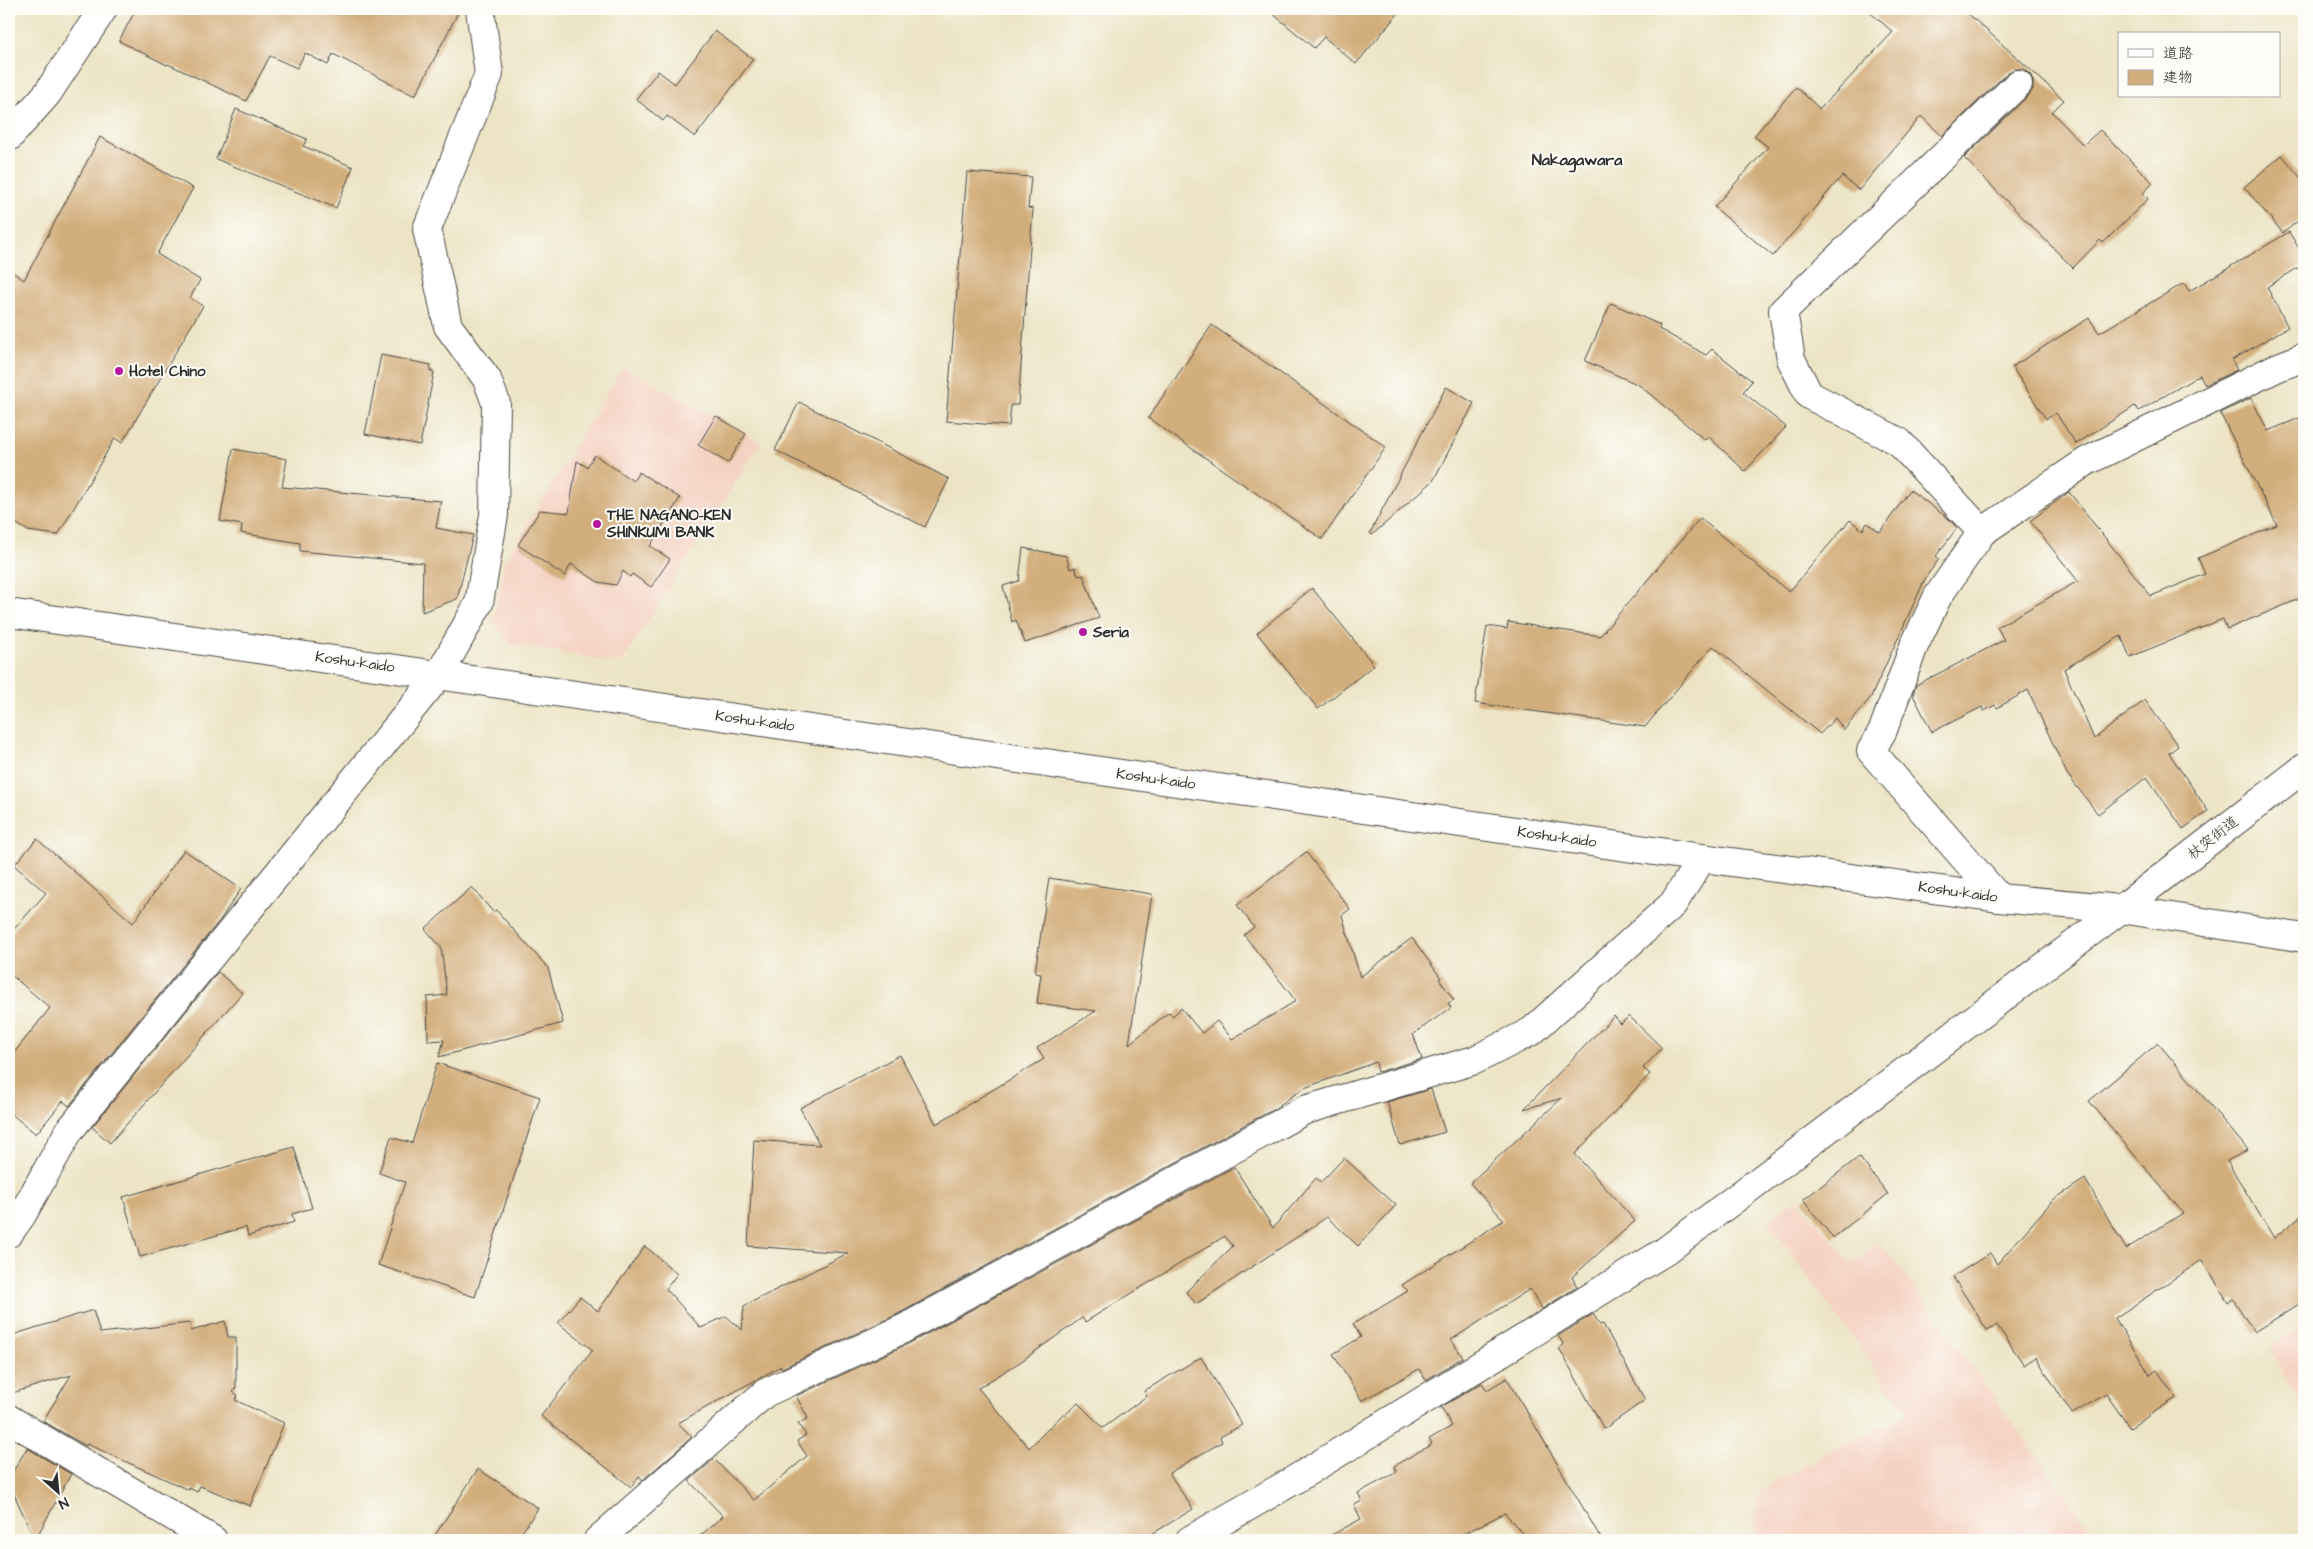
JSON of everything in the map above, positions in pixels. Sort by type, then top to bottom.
[{"type":"main road","points":[[9,138],[47,94],[103,9]]},
{"type":"main road","points":[[9,1233],[22,1215],[69,1131],[439,674],[479,603],[494,515],[496,403],[487,379],[448,326],[427,230],[489,74],[480,9]]},
{"type":"main road","points":[[1982,532],[1899,442],[1809,395],[1791,359],[1783,311],[2018,84]]},
{"type":"main road","points":[[2000,898],[1871,751],[1883,730],[1914,646],[1938,596],[1982,532],[2087,461],[2276,368],[2304,357]]},
{"type":"main road","name":"Koshu-kaido","points":[[9,613],[1702,858],[2000,898],[2121,909],[2304,938]]},
{"type":"main road","name":"杖突街道","points":[[1190,1540],[1303,1475],[1664,1252],[2121,909],[2304,768]]},
{"type":"main road","points":[[598,1540],[765,1393],[903,1328],[1305,1110],[1475,1060],[1532,1031],[1673,904],[1702,858]]},
{"type":"main road","points":[[9,1420],[213,1540]]},
{"type":"shaded area","points":[[623,367],[761,442],[621,663],[512,644],[493,622],[504,563]]},
{"type":"shaded area","points":[[1797,1198],[1852,1264],[1881,1243],[2098,1540],[1753,1540],[1759,1491],[1907,1413],[1768,1221]]},
{"type":"shaded area","points":[[2304,1321],[2304,1412],[2270,1350]]},
{"type":"building","points":[[136,9],[460,9],[415,96],[333,54],[328,65],[305,53],[297,68],[270,56],[246,101],[119,41]]},
{"type":"building","points":[[1267,9],[1402,9],[1356,64],[1324,37],[1314,48]]},
{"type":"building","points":[[1866,9],[1963,9],[2064,100],[2052,112],[2083,145],[2100,130],[2153,183],[2143,193],[2148,199],[2103,243],[2100,240],[2073,268],[1964,158],[2033,89],[2033,81],[2030,74],[2023,69],[2015,69],[2007,73],[1942,136],[1921,116],[1859,190],[1842,176],[1773,256],[1714,207],[1768,147],[1754,136],[1796,87],[1820,109],[1893,32]]},
{"type":"building","points":[[715,31],[753,59],[695,137],[667,116],[663,121],[636,99],[658,71],[675,84]]},
{"type":"building","points":[[236,109],[307,139],[303,146],[353,167],[336,208],[216,159]]},
{"type":"building","points":[[100,137],[193,188],[157,254],[200,280],[190,298],[203,306],[122,443],[115,438],[58,535],[28,531],[9,519],[9,270],[24,280]]},
{"type":"building","points":[[2282,155],[2304,182],[2304,216],[2283,233],[2244,187]]},
{"type":"building","points":[[967,172],[1031,177],[1028,208],[1033,209],[1018,405],[1011,405],[1009,426],[946,421]]},
{"type":"building","points":[[2289,232],[2304,257],[2304,264],[2267,287],[2288,327],[2232,360],[2237,370],[2205,385],[2200,375],[2139,411],[2135,406],[2076,444],[2056,413],[2046,419],[2012,367],[2089,318],[2099,333],[2184,283],[2189,291]]},
{"type":"building","points":[[1611,303],[1660,325],[1659,329],[1706,355],[1712,349],[1752,381],[1743,392],[1786,427],[1745,471],[1708,436],[1705,440],[1639,385],[1585,361]]},
{"type":"building","points":[[1212,325],[1386,447],[1322,539],[1148,418]]},
{"type":"building","points":[[381,355],[431,365],[430,371],[434,372],[420,445],[365,434]]},
{"type":"building","points":[[1446,387],[1474,403],[1433,481],[1372,535],[1370,533]]},
{"type":"building","points":[[2251,398],[2268,431],[2304,416],[2304,597],[2227,629],[2223,619],[2130,657],[2121,636],[2064,669],[2094,739],[2145,700],[2178,746],[2169,753],[2208,811],[2183,829],[2147,777],[2098,814],[2067,774],[2028,690],[1997,708],[1995,705],[1984,711],[1982,707],[1932,732],[1913,695],[1916,685],[2004,640],[1997,627],[2078,581],[2030,521],[2069,492],[2151,596],[2205,574],[2198,558],[2277,525],[2220,413]]},
{"type":"building","points":[[799,402],[949,479],[925,527],[775,450]]},
{"type":"building","points":[[716,416],[746,434],[728,463],[698,445]]},
{"type":"building","points":[[233,449],[287,459],[282,487],[441,501],[436,528],[473,535],[457,599],[422,612],[423,563],[300,551],[300,543],[241,533],[242,525],[220,521]]},
{"type":"building","name":"THE NAGANO-KEN SHINKUMI BANK","points":[[595,455],[633,481],[639,472],[680,498],[650,546],[670,559],[651,587],[632,574],[630,577],[623,571],[616,585],[598,582],[571,564],[565,576],[518,545],[540,510],[569,513],[577,461],[587,467]]},
{"type":"building","points":[[1910,490],[1949,519],[1957,528],[1936,556],[1939,559],[1926,577],[1871,697],[1844,730],[1835,718],[1820,734],[1713,646],[1645,727],[1475,703],[1487,626],[1507,629],[1508,622],[1600,636],[1700,518],[1789,592],[1850,520],[1863,530],[1867,523],[1880,532]]},
{"type":"building","points":[[1023,548],[1066,556],[1070,569],[1075,567],[1078,576],[1083,575],[1099,618],[1025,643],[1016,620],[1012,622],[1003,586],[1019,581]]},
{"type":"building","points":[[1312,588],[1374,665],[1318,709],[1257,633]]},
{"type":"building","points":[[37,839],[133,923],[184,850],[241,889],[220,920],[69,1106],[63,1101],[36,1134],[9,1112],[9,1059],[50,1008],[9,973],[9,935],[46,893],[14,865]]},
{"type":"building","points":[[1306,852],[1350,909],[1342,915],[1360,977],[1412,938],[1441,978],[1439,979],[1454,1000],[1448,1003],[1451,1008],[1413,1034],[1422,1059],[1378,1072],[1376,1062],[1304,1088],[1274,1109],[896,1315],[782,1368],[781,1366],[678,1423],[692,1437],[643,1480],[639,1476],[631,1487],[541,1416],[593,1350],[558,1323],[580,1297],[598,1311],[645,1246],[677,1274],[666,1289],[701,1328],[726,1316],[742,1330],[744,1306],[848,1253],[748,1246],[754,1140],[820,1145],[800,1108],[900,1055],[936,1124],[1044,1059],[1037,1048],[1096,1011],[1037,1003],[1041,974],[1035,973],[1049,878],[1152,894],[1129,1044],[1169,1012],[1173,1016],[1181,1008],[1202,1033],[1217,1021],[1232,1039],[1296,1001],[1244,935],[1254,927],[1237,905]]},
{"type":"building","points":[[472,887],[493,912],[496,910],[548,968],[563,1023],[439,1057],[444,1040],[428,1041],[427,997],[447,995],[441,947],[425,929]]},
{"type":"building","points":[[218,972],[242,993],[110,1143],[92,1127]]},
{"type":"building","points":[[1614,1016],[1621,1024],[1629,1016],[1662,1048],[1643,1068],[1650,1074],[1575,1154],[1635,1221],[1572,1277],[1577,1287],[1542,1309],[1530,1289],[1451,1340],[1463,1357],[1426,1380],[1419,1369],[1362,1401],[1333,1354],[1361,1337],[1353,1324],[1408,1291],[1402,1285],[1504,1220],[1470,1183],[1562,1098],[1524,1109]]},
{"type":"building","points":[[2158,1043],[2248,1150],[2227,1161],[2274,1238],[2304,1213],[2304,1301],[2254,1332],[2233,1299],[2228,1302],[2202,1260],[2115,1318],[2150,1375],[2157,1370],[2176,1398],[2130,1428],[2106,1394],[2072,1414],[2036,1357],[2024,1365],[1997,1325],[1987,1330],[1953,1277],[1990,1253],[1997,1264],[2053,1200],[2085,1179],[2126,1249],[2183,1213],[2089,1101]]},
{"type":"building","points":[[437,1063],[540,1097],[475,1297],[378,1265],[405,1182],[379,1173],[391,1137],[412,1143]]},
{"type":"building","points":[[1431,1089],[1445,1132],[1400,1145],[1387,1102]]},
{"type":"building","points":[[294,1147],[312,1208],[292,1214],[294,1222],[248,1236],[246,1227],[140,1257],[123,1197]]},
{"type":"building","points":[[1859,1157],[1888,1194],[1833,1238],[1803,1200]]},
{"type":"building","points":[[1344,1158],[1396,1205],[1358,1246],[1327,1217],[1196,1304],[1186,1292],[1233,1246],[1225,1236],[1085,1322],[1082,1318],[1020,1362],[978,1388],[1029,1448],[1064,1413],[1065,1415],[1078,1403],[1103,1428],[1147,1396],[1144,1391],[1201,1357],[1242,1425],[1220,1437],[1222,1442],[1169,1473],[1193,1509],[1142,1540],[695,1540],[723,1516],[689,1481],[714,1459],[754,1500],[807,1456],[797,1441],[806,1435],[798,1424],[808,1418],[796,1396],[910,1343],[1234,1167],[1273,1228],[1316,1178],[1321,1182]]},
{"type":"building","points":[[93,1310],[100,1333],[190,1323],[191,1331],[225,1321],[228,1337],[236,1337],[236,1387],[233,1392],[238,1395],[235,1400],[284,1423],[250,1506],[200,1486],[197,1492],[189,1488],[189,1490],[87,1444],[86,1446],[43,1421],[71,1375],[9,1394],[9,1336]]},
{"type":"building","points":[[1593,1314],[1600,1325],[1603,1324],[1645,1400],[1604,1429],[1559,1348],[1564,1345],[1558,1336]]},
{"type":"building","points":[[1507,1378],[1602,1540],[1528,1540],[1505,1513],[1451,1540],[1322,1540],[1361,1519],[1354,1505],[1362,1501],[1358,1493],[1397,1472],[1394,1466],[1432,1444],[1429,1439],[1452,1426],[1441,1407],[1482,1383],[1487,1390]]},
{"type":"building","points":[[27,1448],[71,1474],[35,1540],[9,1483],[9,1478]]},
{"type":"building","points":[[478,1469],[538,1508],[517,1540],[432,1540]]},
{"type":"place","name":"Hotel Chino","points":[[119,371]]},
{"type":"place","name":"THE NAGANO-KEN SHINKUMI BANK","points":[[597,524]]},
{"type":"place","name":"Seria","points":[[1083,632]]},
{"type":"district","name":"Nakagawara","points":[[1577,160]]}]
